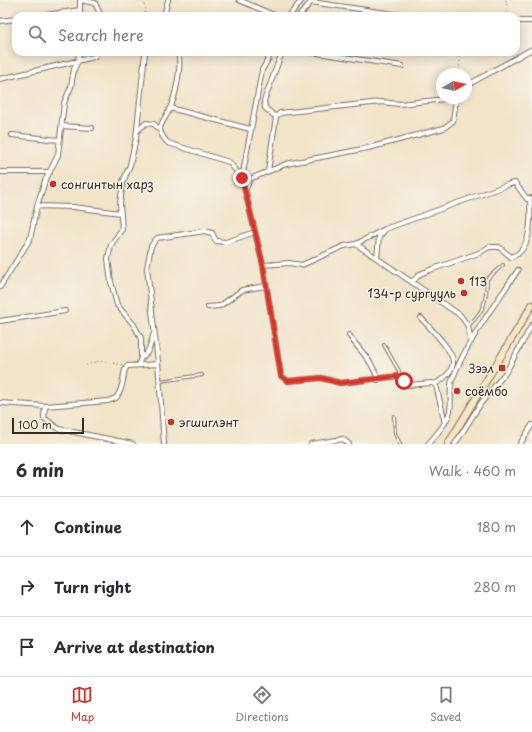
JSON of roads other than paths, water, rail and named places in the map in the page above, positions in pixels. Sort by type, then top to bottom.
[{"type":"main road","points":[[448,444],[530,313],[532,305]]},
{"type":"street","points":[[66,12],[80,10],[80,0],[95,3],[99,12]]},
{"type":"street","points":[[165,12],[168,0]]},
{"type":"street","points":[[239,0],[267,12]]},
{"type":"street","points":[[292,12],[302,0]]},
{"type":"street","points":[[303,12],[312,2],[381,12]]},
{"type":"street","points":[[0,21],[12,20]]},
{"type":"street","points":[[520,21],[532,21]]},
{"type":"street","points":[[520,55],[532,48]]},
{"type":"street","points":[[0,287],[30,239],[37,206],[45,181],[58,155],[64,103],[71,87],[74,69],[79,56]]},
{"type":"street","points":[[0,79],[95,56]]},
{"type":"street","points":[[136,138],[145,56]]},
{"type":"street","points":[[160,130],[162,122],[170,108],[180,62],[179,56]]},
{"type":"street","points":[[270,56],[262,70],[242,178],[244,194],[263,265],[279,372],[284,379],[288,381],[321,378],[340,383],[378,380],[399,376],[408,385],[432,382],[435,384]]},
{"type":"street","points":[[276,117],[265,108],[264,101],[281,56]]},
{"type":"street","points":[[336,56],[402,66]]},
{"type":"street","points":[[472,83],[518,56]]},
{"type":"street","points":[[268,171],[276,117],[280,113],[381,102],[400,104],[436,100]]},
{"type":"street","points":[[244,194],[250,179],[286,164],[368,148],[444,128],[450,125],[453,121],[454,104]]},
{"type":"street","points":[[170,108],[250,129]]},
{"type":"street","points":[[142,358],[141,338],[134,326],[117,305],[111,282],[108,259],[111,245],[122,230],[121,213],[123,182],[130,165],[138,128],[146,123],[154,124],[160,130],[168,143],[229,162],[242,178]]},
{"type":"street","points":[[62,126],[92,128]]},
{"type":"street","points":[[12,135],[59,140]]},
{"type":"street","points":[[0,172],[50,172]]},
{"type":"street","points":[[263,265],[289,263],[302,265],[317,260],[344,246],[356,244],[385,229],[510,184],[515,183],[527,199],[531,197],[531,232],[525,249],[518,255],[511,256],[499,247],[489,247],[479,253],[420,274],[412,282]]},
{"type":"street","points":[[37,206],[73,207],[121,213]]},
{"type":"street","points":[[377,258],[379,237],[385,229]]},
{"type":"street","points":[[164,444],[155,331],[147,268],[151,246],[157,238],[205,231],[212,233],[216,241],[226,242],[255,232]]},
{"type":"street","points":[[356,244],[460,315],[468,326],[471,342]]},
{"type":"street","points":[[428,444],[445,422],[450,411],[452,382],[471,342],[484,318],[518,270]]},
{"type":"street","points":[[208,308],[220,306],[242,290],[266,286]]},
{"type":"street","points":[[0,321],[65,311]]},
{"type":"street","points":[[421,318],[452,355],[453,363],[450,372],[435,384]]},
{"type":"street","points":[[455,444],[481,403],[506,372],[524,343],[532,324]]},
{"type":"street","points":[[138,365],[150,348],[155,331]]},
{"type":"street","points":[[349,335],[356,346],[368,358],[375,368],[378,380]]},
{"type":"street","points":[[0,403],[45,406],[108,401],[116,398],[124,384],[125,369],[127,366],[158,364]]},
{"type":"street","points":[[435,384],[445,422]]},
{"type":"street","points":[[45,406],[44,418],[59,428],[133,444]]},
{"type":"street","points":[[520,444],[532,425]]},
{"type":"street","points":[[311,444],[343,439],[349,444]]},
{"type":"lane","points":[[468,326],[476,319],[487,300],[487,279],[503,265]]},
{"type":"lane","points":[[384,345],[399,372],[399,376]]},
{"type":"lane","points":[[159,382],[202,375]]},
{"type":"lane","points":[[394,416],[395,434],[400,444]]},
{"type":"place","name":"сонгинтын харз","points":[[53,184]]},
{"type":"place","name":"113","points":[[461,281]]},
{"type":"place","name":"134-р сургууль","points":[[464,293]]},
{"type":"place","name":"Зээл","points":[[502,368]]},
{"type":"place","name":"соёмбо","points":[[457,391]]},
{"type":"place","name":"эгшиглэнт","points":[[171,422]]}]
